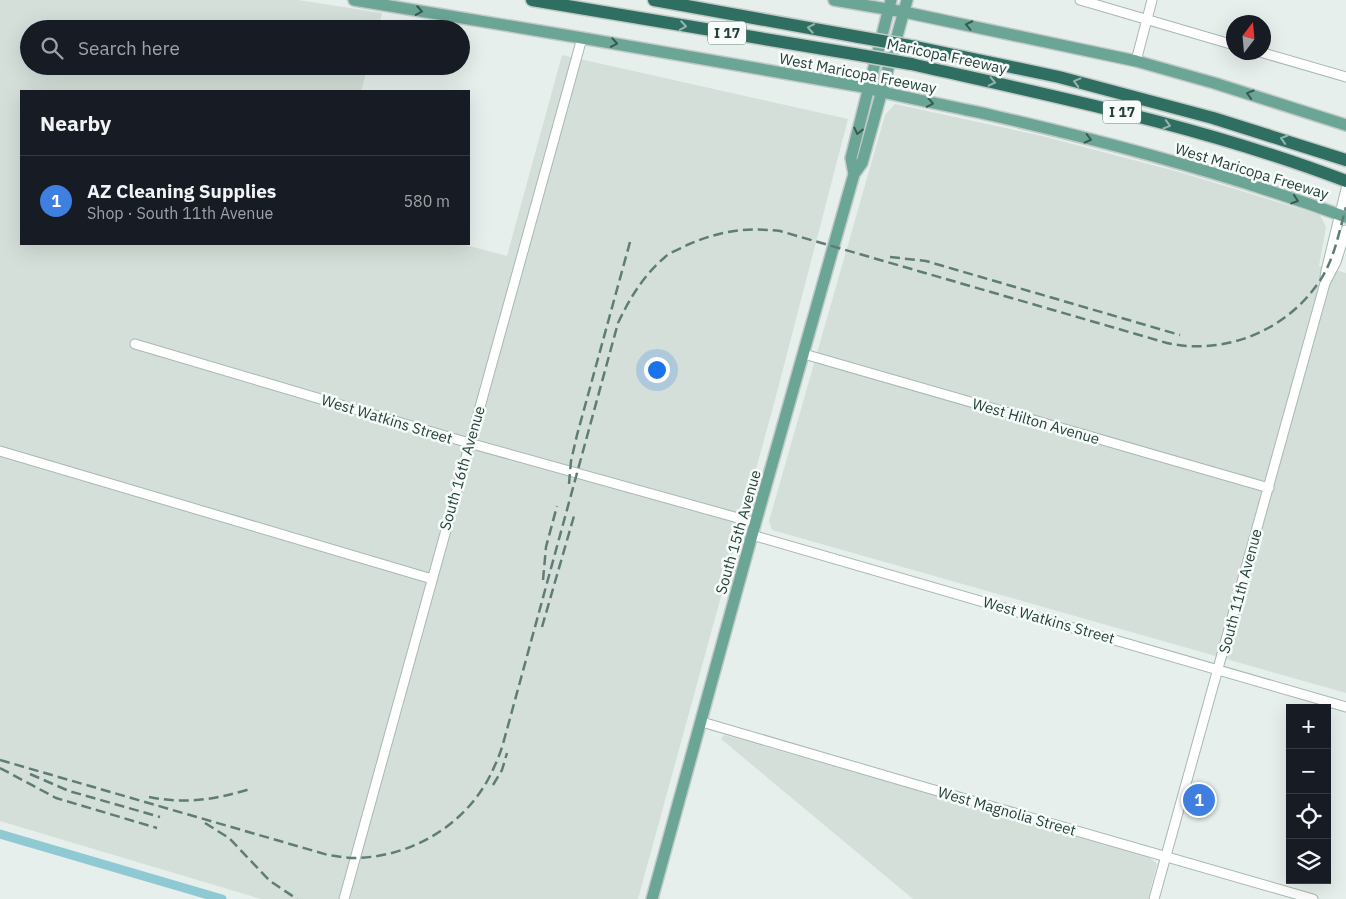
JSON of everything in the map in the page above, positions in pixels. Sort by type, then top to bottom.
[{"type":"highway","name":"Maricopa Freeway","points":[[532,0],[911,64],[1105,108],[1231,143],[1330,174],[1346,181]]},
{"type":"highway","name":"Maricopa Freeway","points":[[654,0],[916,47],[1059,78],[1212,118],[1346,160]]},
{"type":"main road","name":"West Maricopa Freeway","points":[[354,0],[868,89],[997,116],[1119,146],[1201,170],[1342,216]]},
{"type":"main road","points":[[834,0],[890,4],[904,12],[1136,61],[1214,83],[1346,126]]},
{"type":"main road","name":"South 15th Avenue","points":[[652,899],[854,174],[862,163],[907,0]]},
{"type":"main road","name":"South 15th Avenue","points":[[854,174],[851,158],[890,4]]},
{"type":"street","points":[[1080,0],[1226,43]]},
{"type":"street","points":[[1136,61],[1152,0]]},
{"type":"street","name":"South 16th Avenue","points":[[344,899],[582,38]]},
{"type":"street","points":[[1271,55],[1346,78]]},
{"type":"street","name":"South 11th Avenue","points":[[1154,899],[1325,283],[1326,271],[1342,216],[1346,189]]},
{"type":"street","name":"South 11th Avenue","points":[[1325,283],[1336,262],[1346,230]]},
{"type":"street","name":"West Watkins Street","points":[[136,344],[469,444],[756,523]]},
{"type":"street","name":"West Hilton Avenue","points":[[804,354],[1269,488]]},
{"type":"street","points":[[0,451],[432,579]]},
{"type":"street","name":"West Watkins Street","points":[[752,535],[1346,707]]},
{"type":"street","name":"West Magnolia Street","points":[[702,722],[1313,899]]},
{"type":"shaded area","points":[[0,0],[298,0],[382,13],[380,20],[20,20],[20,75],[365,75],[361,90],[20,90],[20,245],[466,245],[507,256],[562,55],[848,119],[775,400],[638,899],[261,899],[0,821]]},
{"type":"shaded area","points":[[895,104],[1042,136],[1179,172],[1320,215],[1326,227],[1319,266],[1346,273],[1346,693],[772,530],[769,521],[885,115]]},
{"type":"shaded area","points":[[724,735],[1147,855],[1157,864],[1148,899],[913,899],[721,739]]},
{"type":"waterway","points":[[0,834],[222,899]]},
{"type":"railway","points":[[0,760],[328,855],[355,858],[377,856],[399,851],[420,843],[456,819],[472,803],[485,785],[497,761],[618,323],[643,280],[669,254],[699,240],[722,233],[744,230],[780,231],[1167,343],[1211,346],[1233,342],[1254,335],[1273,325],[1307,297],[1321,279],[1330,262],[1346,207]]},
{"type":"railway","points":[[569,484],[571,461],[577,435],[630,242]]},
{"type":"railway","points":[[890,257],[926,261],[1180,335]]},
{"type":"railway","points":[[543,580],[546,547],[557,506]]},
{"type":"railway","points":[[542,627],[574,516]]},
{"type":"railway","points":[[493,785],[502,770],[507,753]]},
{"type":"railway","points":[[0,768],[56,798],[157,828]]},
{"type":"railway","points":[[30,774],[69,791],[160,817]]},
{"type":"railway","points":[[149,797],[200,800],[250,789]]},
{"type":"railway","points":[[205,823],[229,838],[270,881],[297,899]]},
{"type":"place","name":"AZ Cleaning Supplies","points":[[1199,800]]}]
